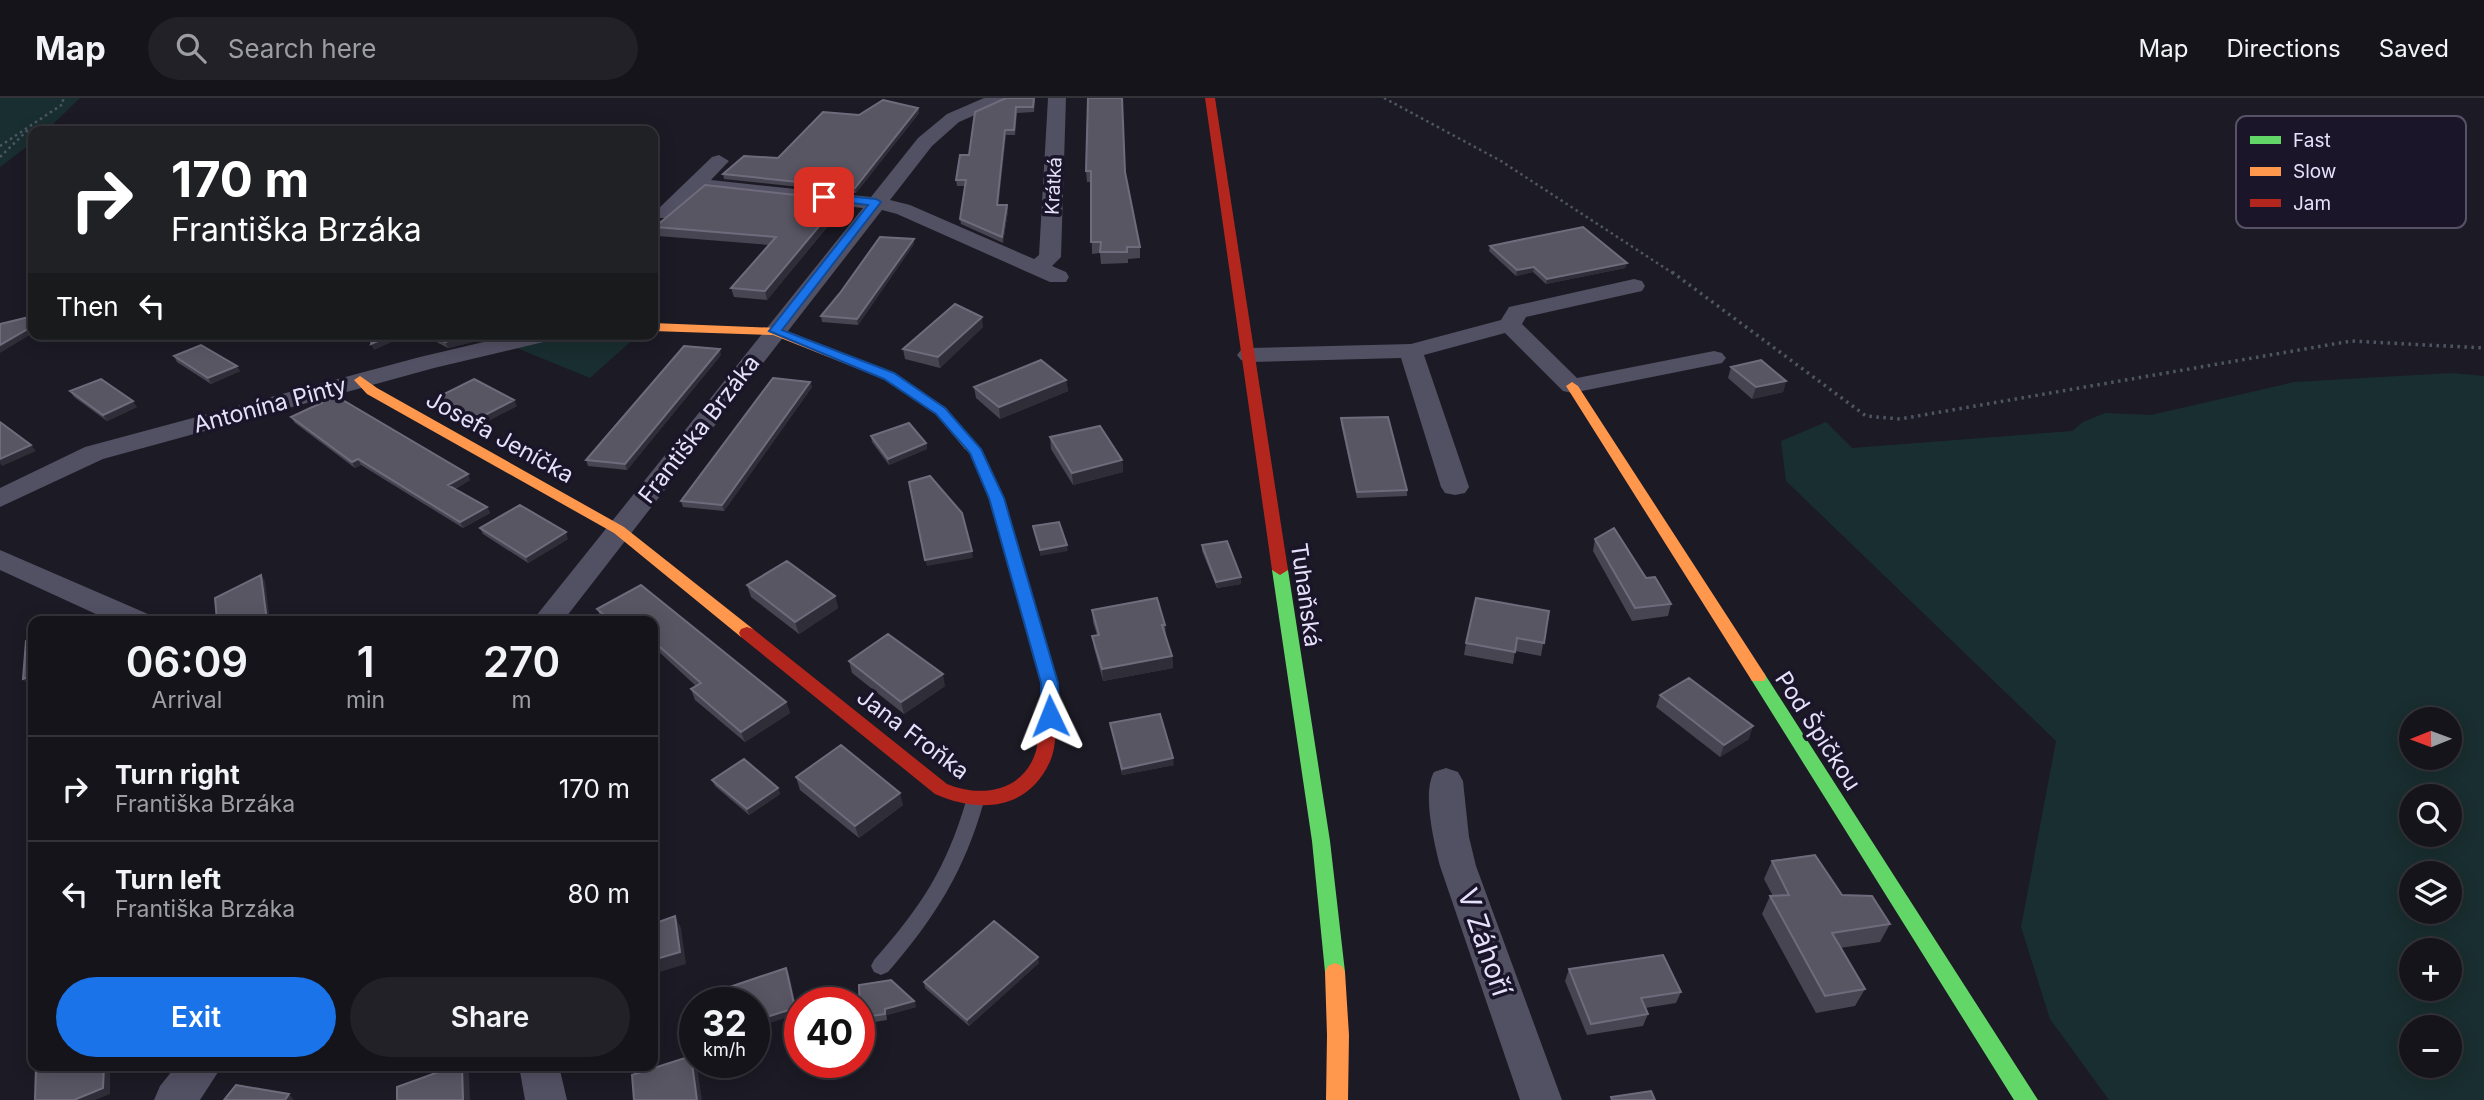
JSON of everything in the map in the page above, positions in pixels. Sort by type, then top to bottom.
[{"type":"street","name":"Františka Brzáka","points":[[551,616],[876,202],[937,129],[973,107],[999,98]]},
{"type":"street","name":"Krátká","points":[[1036,268],[1050,257],[1057,98]]},
{"type":"street","name":"Tuhaňská","points":[[1210,98],[1321,841],[1334,947],[1339,1068],[1337,1100]]},
{"type":"street","points":[[664,214],[719,162]]},
{"type":"street","points":[[694,184],[876,202],[903,209],[1058,277]]},
{"type":"street","points":[[1249,355],[1411,351],[1510,325],[1517,312],[1634,286]]},
{"type":"street","points":[[1510,325],[1572,386],[1714,358]]},
{"type":"street","points":[[658,327],[775,331]]},
{"type":"street","name":"Jana Froňka","points":[[619,530],[941,789],[957,798],[975,801],[1001,797],[1026,784],[1042,758],[1050,716],[1049,683],[996,498],[976,452],[940,411],[889,376],[775,331]]},
{"type":"street","name":"Antonína Pinty","points":[[0,499],[94,453],[518,340]]},
{"type":"street","points":[[1411,351],[1455,487]]},
{"type":"street","name":"Josefa Jeníčka","points":[[360,380],[372,391],[619,530]]},
{"type":"street","name":"Pod Špičkou","points":[[1572,386],[2027,1100]]},
{"type":"street","points":[[0,559],[126,616]]},
{"type":"street","name":"V Záhoří","points":[[1446,781],[1451,837],[1458,866],[1541,1100]]},
{"type":"street","points":[[175,1100],[197,1071]]},
{"type":"street","points":[[540,1071],[546,1100]]},
{"type":"lane","points":[[881,966],[918,925],[946,883],[965,841],[975,801]]},
{"type":"path","points":[[29,126],[63,104],[63,98]]},
{"type":"path","points":[[1384,98],[1501,161],[1673,272],[1866,415],[1900,419],[2351,341],[2484,348]]},
{"type":"path","points":[[31,126],[35,122]]},
{"type":"path","points":[[0,146],[28,127]]},
{"type":"path","points":[[0,157],[28,130]]},
{"type":"green space","points":[[0,98],[80,98],[51,126],[28,126],[28,146],[0,167]]},
{"type":"green space","points":[[552,340],[633,340],[590,378],[514,347]]},
{"type":"green space","points":[[2451,373],[2484,376],[2484,1100],[2109,1100],[2050,1019],[2021,927],[2056,741],[1786,481],[1781,441],[1826,422],[1852,448],[2072,431],[2083,422],[2105,413],[2151,415],[2294,382]]},
{"type":"building","points":[[1006,98],[1034,98],[1033,107],[1016,107],[1014,130],[1005,130],[997,205],[1007,205],[1002,237],[960,219],[966,180],[956,180],[960,155],[969,155],[975,112]]},
{"type":"building","points":[[1088,98],[1122,98],[1125,172],[1140,247],[1127,247],[1127,252],[1100,252],[1101,242],[1091,242],[1091,171],[1086,171]]},
{"type":"building","points":[[883,100],[918,108],[855,188],[723,174],[744,156],[778,158],[823,112],[859,115]]},
{"type":"building","points":[[705,185],[841,200],[765,291],[731,288],[776,237],[658,227]]},
{"type":"building","points":[[1583,227],[1627,263],[1547,279],[1534,267],[1517,270],[1490,246]]},
{"type":"building","points":[[880,237],[914,239],[857,319],[821,316],[840,293]]},
{"type":"building","points":[[955,304],[982,317],[938,357],[903,349]]},
{"type":"building","points":[[28,317],[28,329],[0,345],[0,324]]},
{"type":"building","points":[[201,345],[237,366],[208,378],[174,356]]},
{"type":"building","points":[[684,346],[720,349],[625,464],[586,460]]},
{"type":"building","points":[[1041,360],[1066,380],[999,407],[974,387]]},
{"type":"building","points":[[1761,360],[1786,381],[1756,387],[1731,367]]},
{"type":"building","points":[[773,378],[810,382],[722,505],[681,501]]},
{"type":"building","points":[[101,379],[133,401],[103,415],[70,391]]},
{"type":"building","points":[[474,379],[514,400],[477,419],[438,397]]},
{"type":"building","points":[[336,396],[468,474],[448,485],[487,507],[460,522],[358,459],[352,462],[291,417]]},
{"type":"building","points":[[1388,417],[1407,490],[1357,492],[1341,418]]},
{"type":"building","points":[[0,422],[31,445],[0,459]]},
{"type":"building","points":[[909,423],[926,443],[888,459],[871,436]]},
{"type":"building","points":[[1100,426],[1122,460],[1072,473],[1050,437]]},
{"type":"building","points":[[930,476],[962,513],[972,551],[925,560],[909,482]]},
{"type":"building","points":[[520,505],[566,532],[526,557],[480,528]]},
{"type":"building","points":[[1059,522],[1067,545],[1040,550],[1033,526]]},
{"type":"building","points":[[1614,528],[1646,578],[1655,577],[1671,604],[1635,608],[1595,539]]},
{"type":"building","points":[[1227,541],[1241,577],[1216,582],[1202,545]]},
{"type":"building","points":[[787,561],[835,596],[795,622],[747,585]]},
{"type":"building","points":[[261,575],[266,616],[217,616],[215,598]]},
{"type":"building","points":[[641,585],[786,702],[741,732],[691,689],[701,683],[658,645],[658,616],[605,616],[597,609]]},
{"type":"building","points":[[1157,598],[1172,656],[1102,669],[1092,636],[1099,635],[1092,610]]},
{"type":"building","points":[[1476,598],[1549,611],[1544,643],[1517,638],[1515,652],[1466,643]]},
{"type":"building","points":[[888,634],[943,674],[901,702],[849,661]]},
{"type":"building","points":[[26,641],[28,677],[23,679]]},
{"type":"building","points":[[1689,678],[1753,726],[1724,745],[1660,695]]},
{"type":"building","points":[[1160,714],[1173,758],[1122,769],[1110,723]]},
{"type":"building","points":[[841,745],[900,793],[855,826],[796,777]]},
{"type":"building","points":[[744,759],[778,788],[747,809],[712,780]]},
{"type":"building","points":[[1815,855],[1842,895],[1872,896],[1890,924],[1832,933],[1865,989],[1825,996],[1770,896],[1789,895],[1772,861]]},
{"type":"building","points":[[675,916],[680,952],[658,959],[658,922]]},
{"type":"building","points":[[994,921],[1038,957],[967,1020],[924,982]]},
{"type":"building","points":[[1663,955],[1681,992],[1641,998],[1648,1014],[1591,1024],[1569,969]]},
{"type":"building","points":[[786,968],[790,987],[784,987],[784,1011],[770,1016],[770,987],[730,987]]},
{"type":"building","points":[[891,980],[914,1001],[885,1009],[885,1014],[875,1016],[875,987],[859,985]]},
{"type":"building","points":[[679,1060],[679,1078],[694,1078],[697,1100],[634,1100],[632,1075],[658,1071],[658,1067]]},
{"type":"building","points":[[36,1071],[104,1071],[103,1088],[74,1100],[35,1100]]},
{"type":"building","points":[[441,1071],[462,1071],[463,1100],[397,1100],[397,1087]]},
{"type":"building","points":[[236,1085],[289,1094],[285,1100],[224,1100]]},
{"type":"building","points":[[1651,1091],[1655,1100],[1612,1100],[1611,1097]]},
{"type":"traffic: fast","points":[[970,446],[976,452],[996,498],[1049,683],[1048,726]]},
{"type":"traffic: fast","points":[[1280,570],[1321,841],[1335,972]]},
{"type":"traffic: fast","points":[[1758,677],[2027,1100]]},
{"type":"traffic: slow","points":[[658,327],[775,331],[889,376],[941,411],[970,446]]},
{"type":"traffic: slow","points":[[360,380],[372,391],[619,530],[747,633]]},
{"type":"traffic: slow","points":[[1572,386],[1758,677]]},
{"type":"traffic: slow","points":[[1335,972],[1337,1100]]},
{"type":"traffic: jam","points":[[1210,98],[1280,570]]},
{"type":"traffic: jam","points":[[747,633],[941,789],[955,795],[970,799],[999,797],[1024,784],[1042,759],[1048,726]]},
{"type":"route","points":[[824,197],[876,202],[775,331],[889,376],[940,411],[959,429],[976,452],[996,498],[1049,683],[1050,716]]}]
